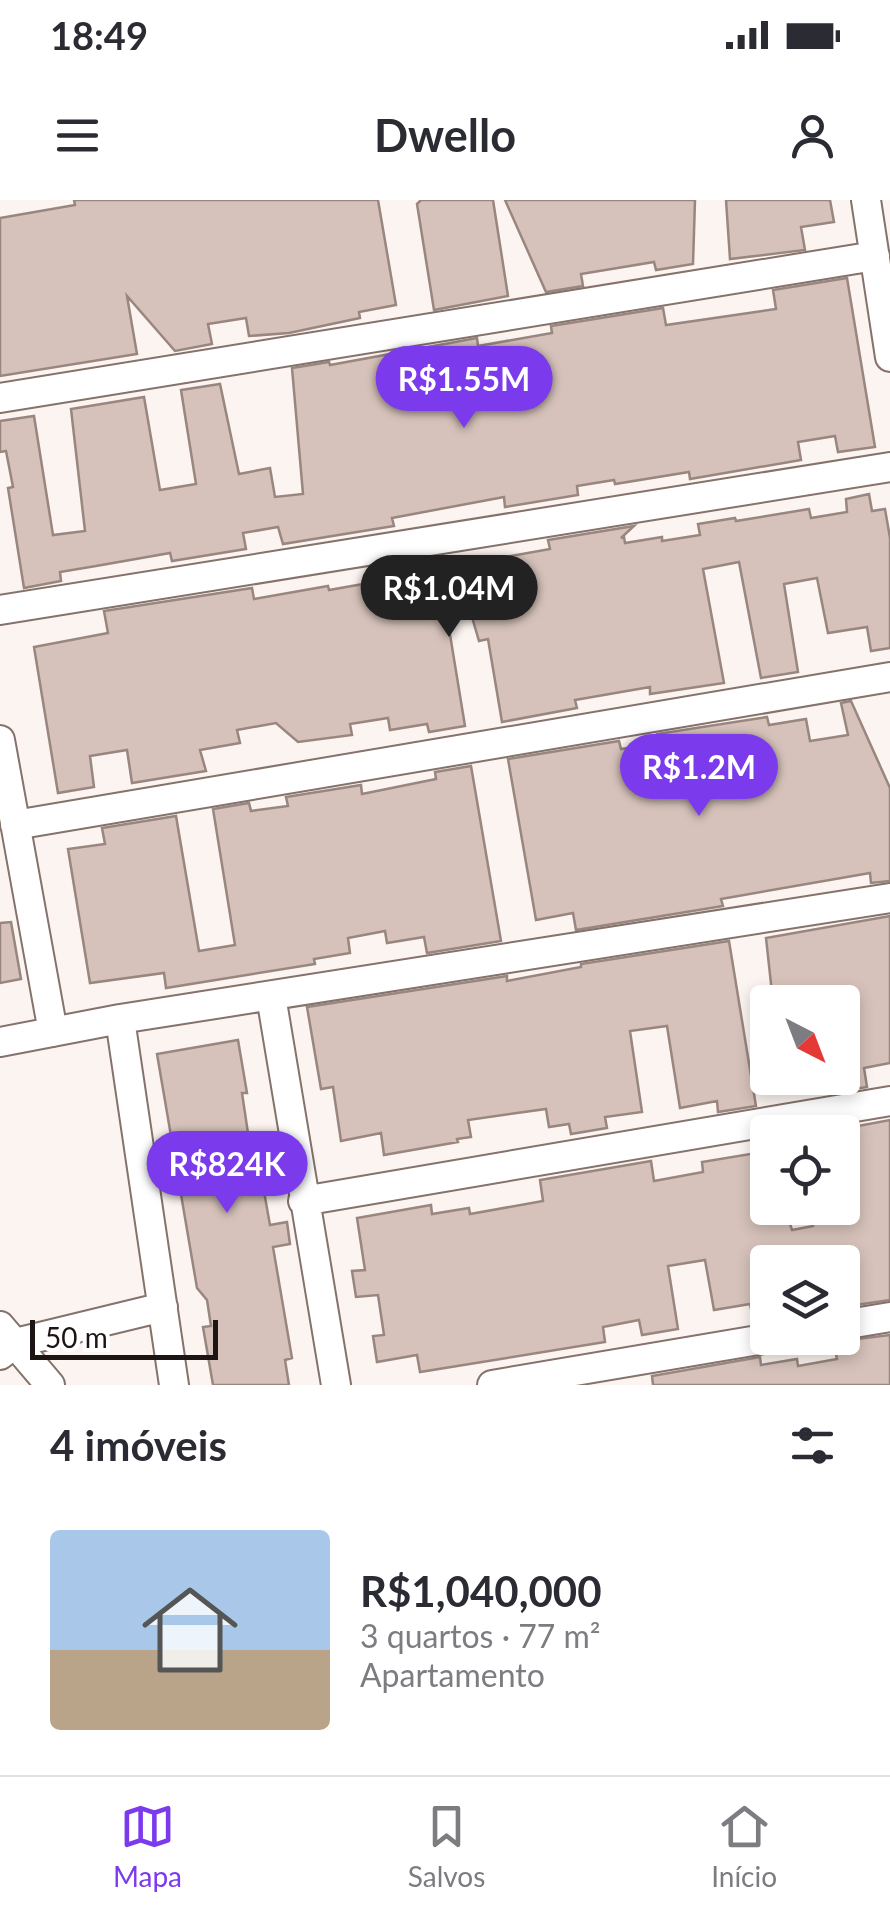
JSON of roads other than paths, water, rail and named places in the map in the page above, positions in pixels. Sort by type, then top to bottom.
[{"type":"street","points":[[866,200],[890,357]]},
{"type":"street","points":[[0,398],[875,256]]},
{"type":"street","points":[[0,610],[890,467]]},
{"type":"street","points":[[16,825],[890,676]]},
{"type":"street","points":[[0,740],[53,1032]]},
{"type":"street","points":[[0,1042],[120,1019],[890,898]]},
{"type":"street","points":[[271,996],[336,1385]]},
{"type":"street","points":[[120,1019],[174,1385]]},
{"type":"street","points":[[304,1200],[890,1101]]},
{"type":"street","points":[[5,1341],[163,1307]]},
{"type":"street","points":[[860,1322],[890,1317]]},
{"type":"street","points":[[5,1341],[50,1385]]},
{"type":"street","points":[[492,1385],[750,1341]]}]
